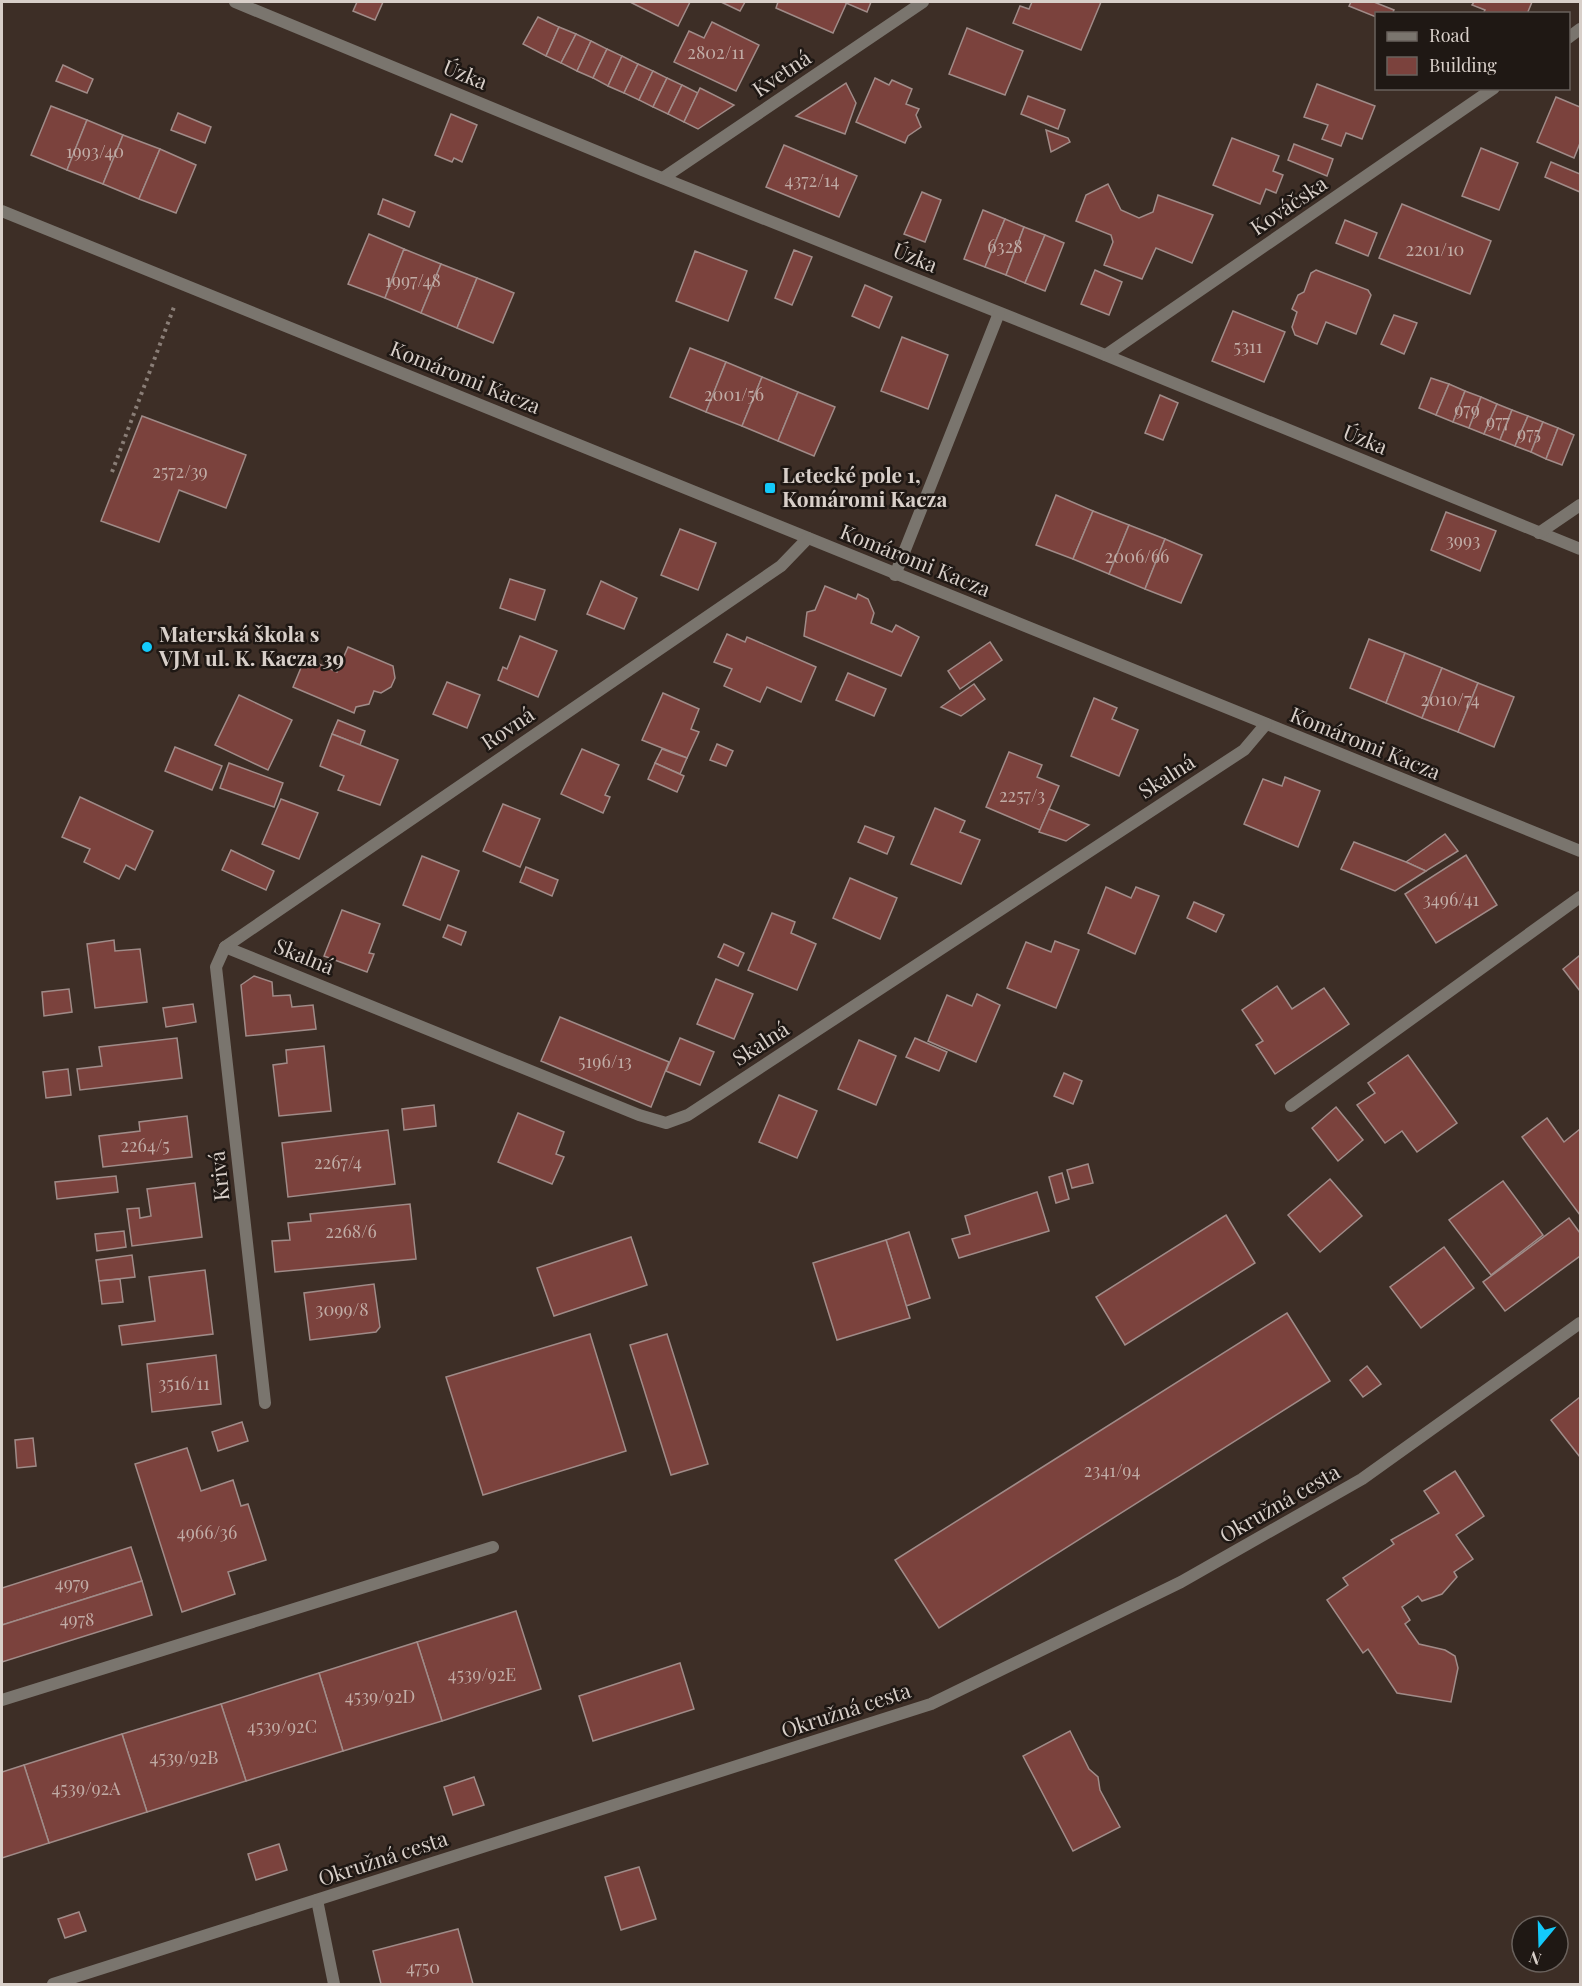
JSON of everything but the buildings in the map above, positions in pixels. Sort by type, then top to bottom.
[{"type":"street","name":"Úzka","points":[[235,2],[663,178],[1106,355],[1581,549]]},
{"type":"street","name":"Kvetná","points":[[663,178],[923,2]]},
{"type":"street","name":"Kováčska","points":[[1106,355],[1491,90]]},
{"type":"street","name":"Komáromi Kacza","points":[[2,211],[895,575],[1581,851]]},
{"type":"street","points":[[895,575],[999,313]]},
{"type":"street","points":[[1539,532],[1581,505]]},
{"type":"street","name":"Rovná","points":[[225,946],[781,566],[808,538]]},
{"type":"street","name":"Skalná","points":[[225,946],[628,1110],[666,1123],[688,1115],[1244,750],[1266,724]]},
{"type":"street","points":[[1291,1106],[1581,897]]},
{"type":"street","name":"Krivá","points":[[225,946],[216,967],[265,1403]]},
{"type":"street","name":"Okružná cesta","points":[[54,1984],[931,1704],[1181,1582],[1362,1479],[1581,1323]]},
{"type":"street","points":[[2,1700],[493,1547]]},
{"type":"street","points":[[317,1900],[334,1984]]},
{"type":"path","points":[[112,472],[174,307],[165,303]]},
{"type":"place","name":"Letecké pole 1, Komáromi Kacza","points":[[770,488]]},
{"type":"place","name":"Materská škola s VJM ul. K. Kacza 39","points":[[147,647]]}]
